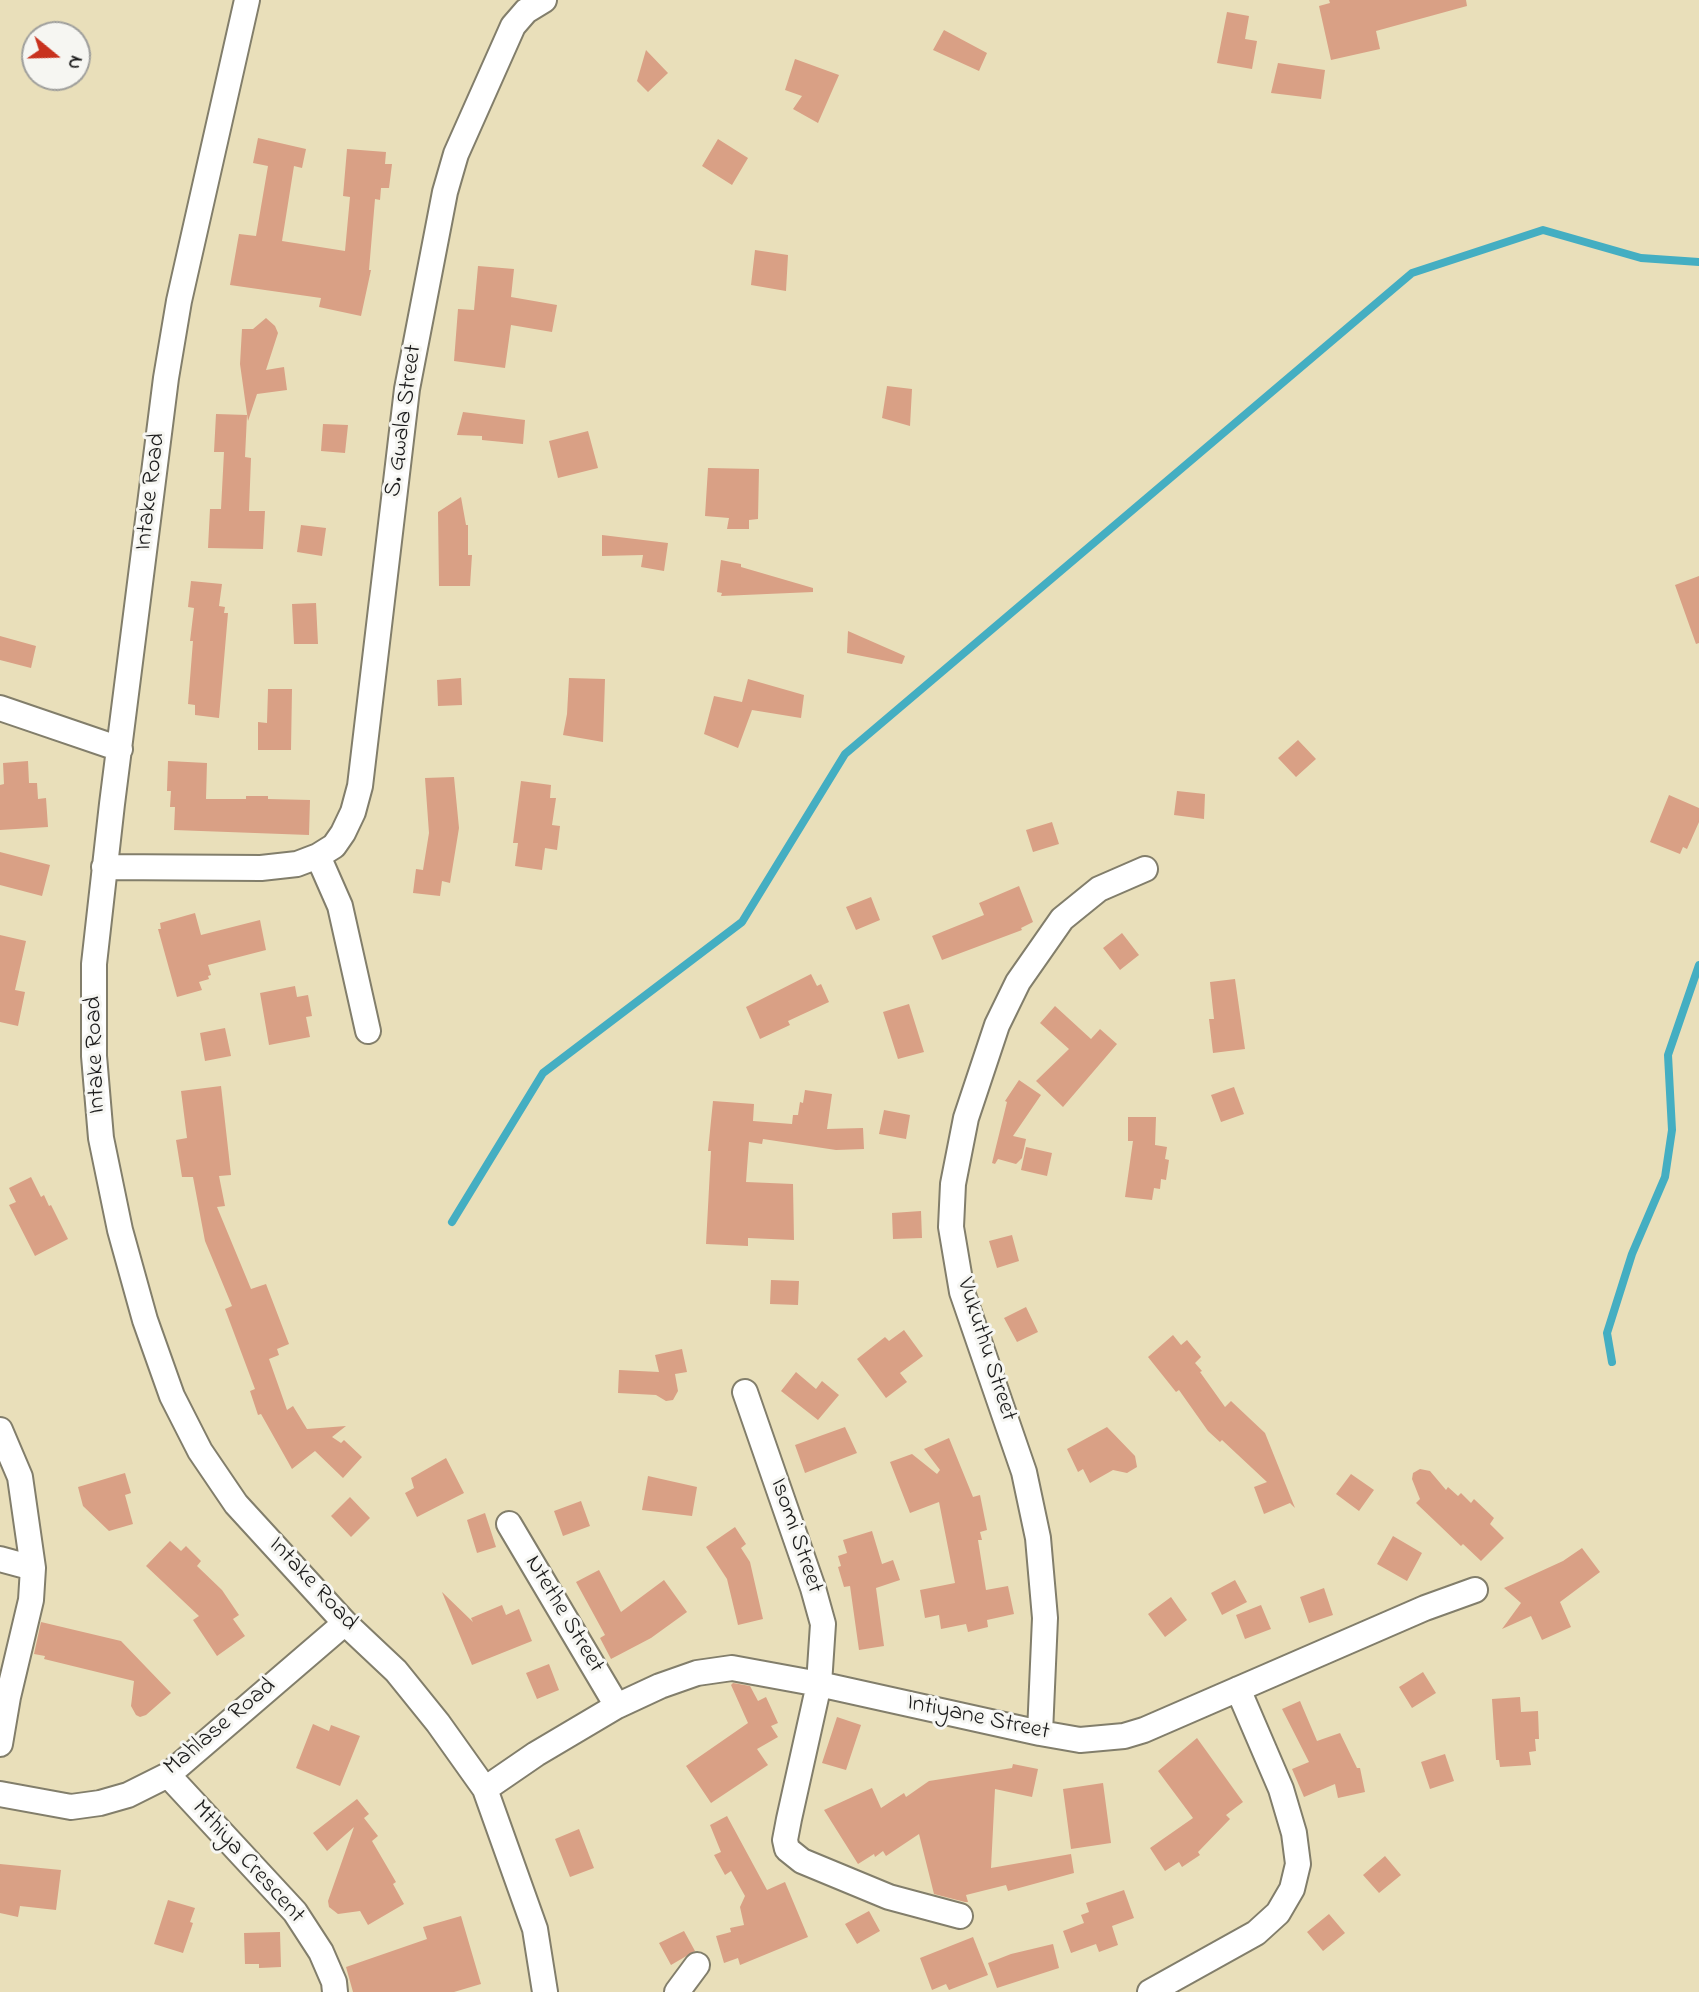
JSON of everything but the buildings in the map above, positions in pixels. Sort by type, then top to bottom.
[{"type":"street","name":"Intake Road","points":[[247,0],[179,300],[166,378],[94,964],[94,1056],[101,1139],[120,1230],[145,1320],[172,1396],[200,1451],[236,1504],[345,1623],[396,1671],[438,1723],[485,1789],[535,1929],[545,1992]]},
{"type":"street","name":"S. Gwala Street","points":[[104,867],[261,867],[297,863],[318,856],[334,846],[342,834],[353,811],[360,786],[407,389],[445,192],[456,154],[513,26],[533,4]]},
{"type":"street","points":[[0,708],[120,749]]},
{"type":"street","points":[[318,856],[340,906],[368,1031]]},
{"type":"street","name":"Vukuthu Street","points":[[1040,1733],[1045,1618],[1038,1538],[1024,1472],[962,1292],[951,1227],[953,1184],[966,1118],[996,1025],[1018,982],[1062,919],[1099,889],[1144,869]]},
{"type":"street","name":"Isomi Street","points":[[745,1392],[823,1624],[819,1684],[785,1840],[788,1849],[802,1861],[889,1897],[960,1916]]},
{"type":"street","points":[[0,1430],[20,1477],[33,1568],[31,1600],[0,1744]]},
{"type":"street","name":"Ntethe Street","points":[[509,1524],[617,1706]]},
{"type":"street","points":[[0,1559],[33,1568]]},
{"type":"street","name":"Intiyane Street","points":[[485,1789],[617,1706],[697,1673],[732,1668],[1080,1740],[1124,1736],[1144,1730],[1425,1608],[1475,1590]]},
{"type":"street","name":"Mahlase Road","points":[[0,1794],[71,1807],[128,1795],[168,1776],[345,1623]]},
{"type":"street","points":[[1150,1992],[1256,1933],[1278,1913],[1292,1889],[1298,1864],[1294,1833],[1281,1789],[1238,1689]]},
{"type":"street","name":"Mthiya Crescent","points":[[168,1776],[295,1912],[321,1952],[334,1982],[335,1992]]},
{"type":"street","points":[[677,1992],[697,1965]]},
{"type":"waterway","points":[[452,1222],[543,1073],[742,922],[845,754],[1412,273],[1543,230],[1641,258],[1699,262]]},
{"type":"waterway","points":[[1612,1362],[1607,1333],[1632,1254],[1665,1177],[1672,1130],[1668,1055],[1699,965]]}]
